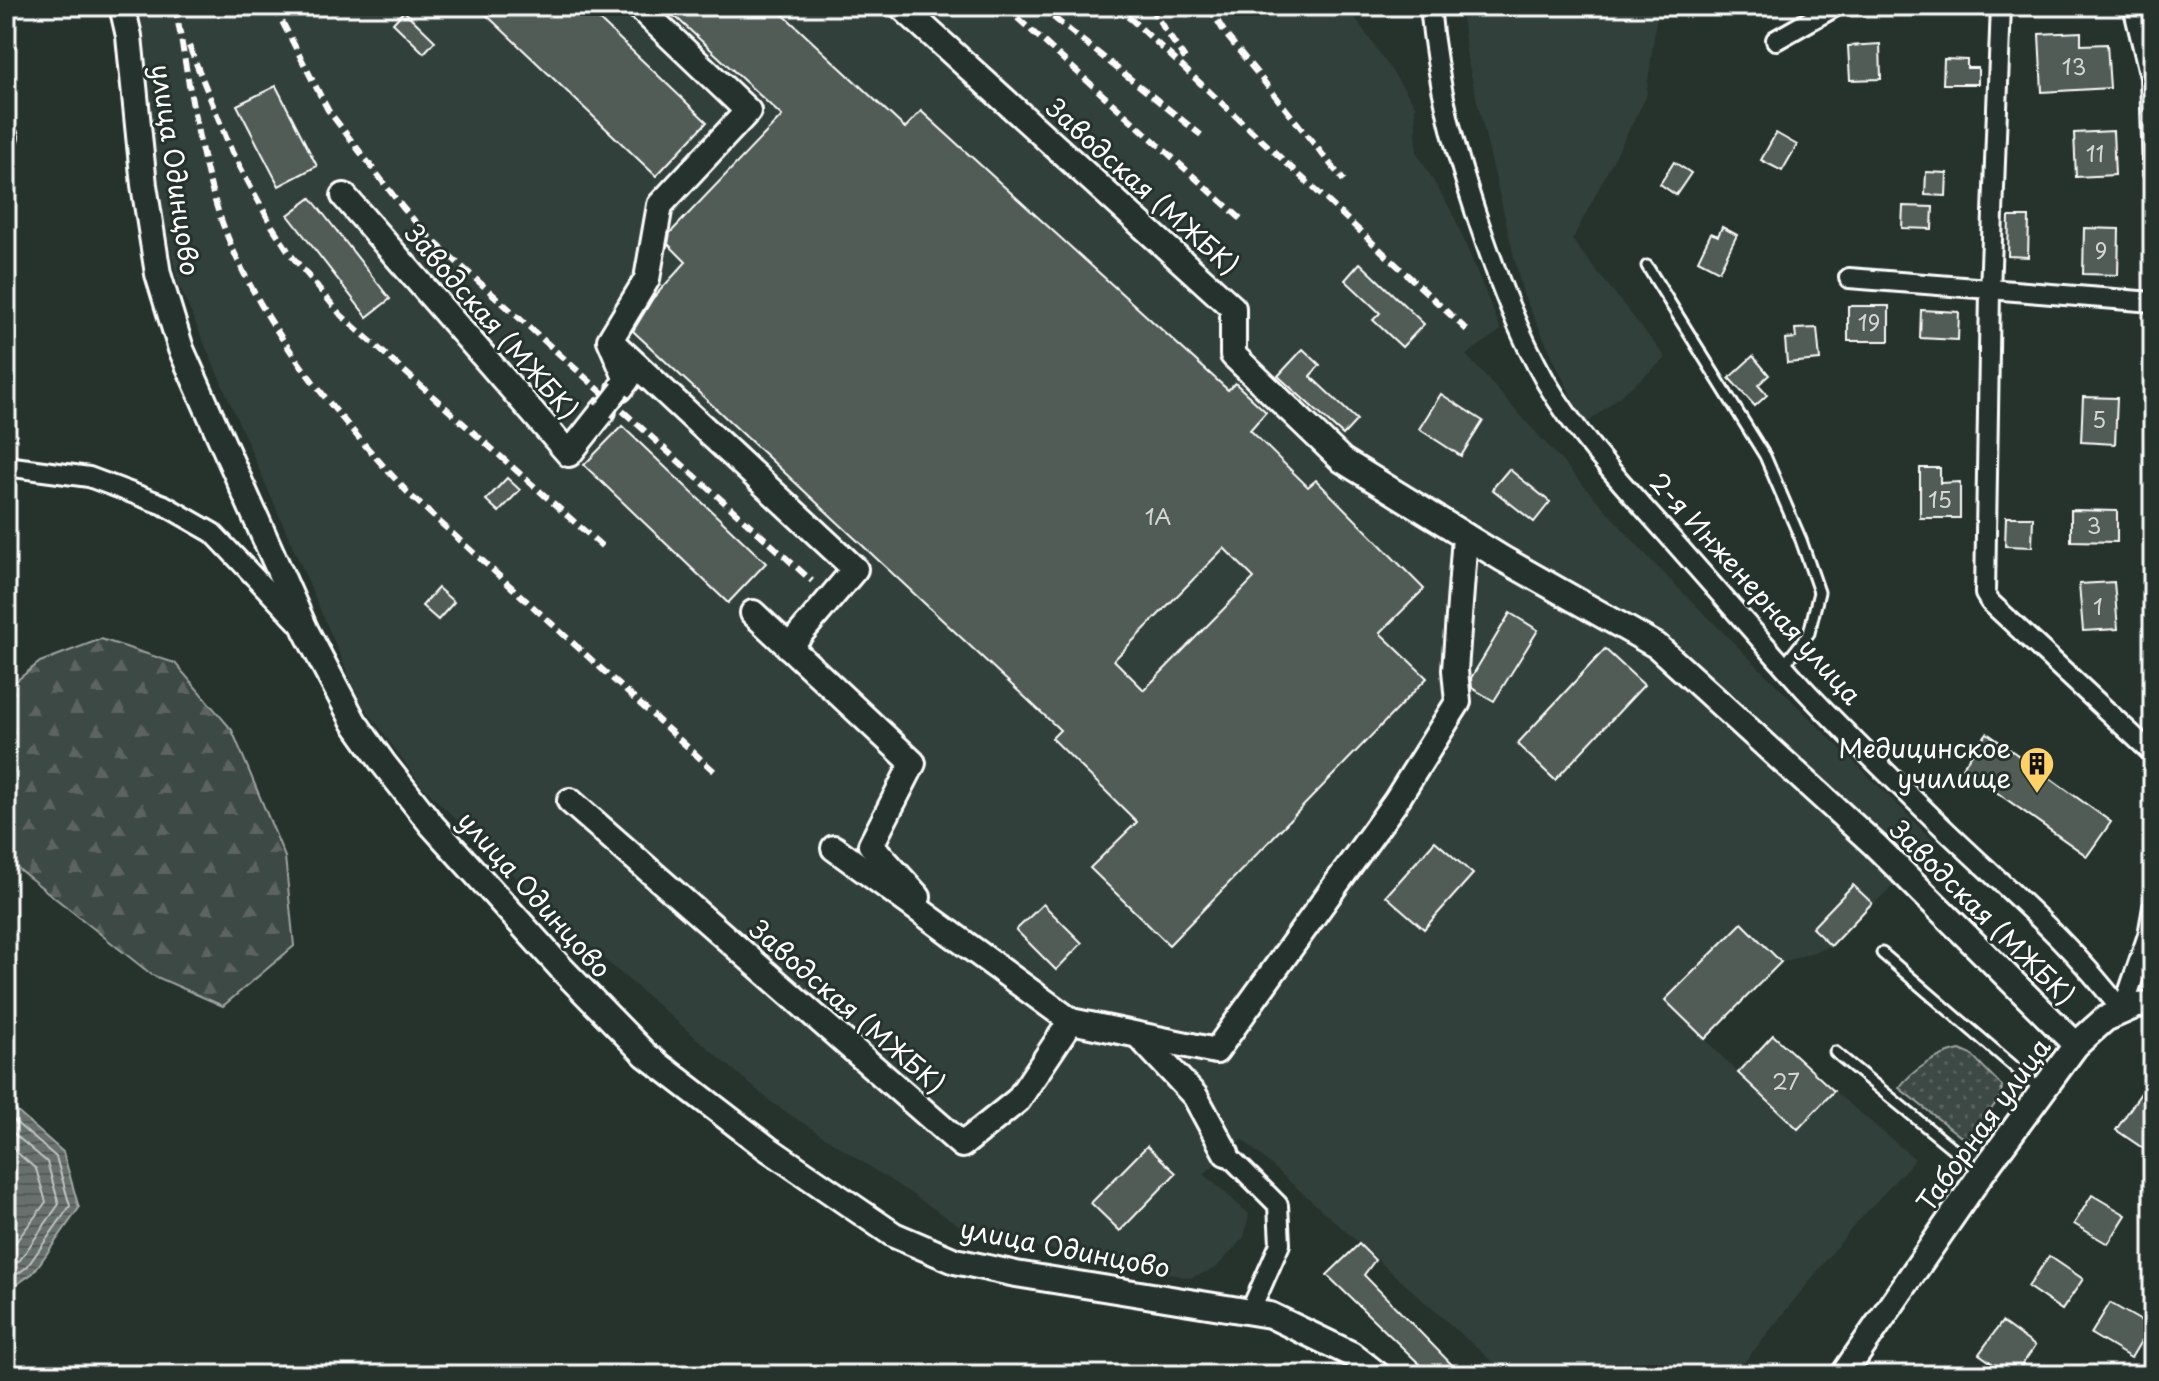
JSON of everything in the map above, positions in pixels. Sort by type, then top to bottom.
[{"type":"street","name":"улица Одинцово","points":[[122,6],[129,36],[144,185],[163,289],[181,349],[306,631],[354,722],[383,763],[432,825],[562,969],[646,1055],[767,1148],[894,1235],[955,1261],[1016,1274],[1270,1315],[1351,1354],[1377,1375]]},
{"type":"street","points":[[638,6],[748,111],[660,205],[647,279],[610,340],[855,569],[789,647]]},
{"type":"street","name":"Заводская (МЖБК)","points":[[901,6],[1233,308],[1233,355],[1342,460],[1465,536],[1657,646],[1875,845],[2076,1045]]},
{"type":"street","name":"2-я Инженерная улица","points":[[1430,6],[1435,60],[1450,131],[1470,196],[1496,272],[1525,342],[1547,383],[1608,467],[1784,665],[1937,822],[2069,947],[2122,1011]]},
{"type":"street","points":[[1776,40],[1836,6]]},
{"type":"street","points":[[2001,6],[1990,291],[1985,594],[2153,754]]},
{"type":"street","points":[[2133,6],[2150,77],[2153,173]]},
{"type":"street","name":"Заводская (МЖБК)","points":[[344,196],[569,454],[627,380],[610,340]]},
{"type":"street","points":[[1849,278],[2153,302]]},
{"type":"street","points":[[6,466],[89,477],[164,505],[213,533],[306,631]]},
{"type":"street","points":[[834,848],[1071,1021],[1216,1051],[1396,801],[1458,702],[1455,670],[1465,536]]},
{"type":"street","points":[[753,613],[913,763],[871,845],[952,935]]},
{"type":"street","name":"Заводская (МЖБК)","points":[[570,801],[962,1145],[1018,1100],[1071,1021]]},
{"type":"street","points":[[2122,1011],[2148,935],[2153,907]]},
{"type":"street","points":[[2122,1011],[2137,1005],[2153,1004]]},
{"type":"street","name":"Таборная улица","points":[[1843,1375],[1982,1173],[2076,1045],[2093,1029],[2122,1011]]},
{"type":"street","points":[[1138,1035],[1195,1096],[1226,1153],[1278,1205],[1280,1244],[1250,1312]]},
{"type":"lane","points":[[1647,266],[1765,456],[1801,540],[1819,592],[1809,633],[1784,665]]},
{"type":"lane","points":[[1882,953],[2042,1091]]},
{"type":"lane","points":[[1835,1052],[1982,1173]]},
{"type":"shaded area","points":[[138,6],[1347,6],[1415,105],[1417,153],[1453,214],[1501,330],[1466,355],[1658,568],[1936,843],[1831,946],[1781,963],[1705,1039],[1738,1073],[1773,1035],[1915,1159],[1852,1228],[1734,1375],[1507,1375],[1242,1139],[1204,1174],[1249,1214],[1244,1237],[1216,1268],[1190,1278],[971,1233],[771,1102],[569,929],[422,786],[360,701],[178,283],[163,215]]},
{"type":"shaded area","points":[[1461,6],[1658,6],[1646,97],[1572,240],[1666,358],[1585,425],[1523,294],[1467,58]]},
{"type":"green space","points":[[101,639],[175,663],[232,730],[285,857],[294,946],[223,1006],[152,975],[6,859],[6,689],[40,662]]},
{"type":"green space","points":[[1960,1050],[1972,1055],[2002,1086],[2001,1096],[1969,1139],[1960,1136],[1899,1088],[1926,1064]]},
{"type":"water","points":[[6,1102],[63,1152],[79,1208],[33,1273],[6,1292]]},
{"type":"building","points":[[477,6],[585,6],[707,122],[656,176]]},
{"type":"building","points":[[664,6],[774,6],[905,128],[921,111],[1228,390],[1235,383],[1266,412],[1250,430],[1308,487],[1316,480],[1424,589],[1380,633],[1427,678],[1169,945],[1090,868],[1137,822],[1052,738],[1060,730],[633,331],[653,298],[686,262],[668,244],[670,233],[782,116]],"holes":[[[1224,548],[1254,578],[1144,690],[1114,660]]]},
{"type":"building","points":[[404,11],[435,41],[424,53],[393,23]]},
{"type":"building","points":[[2081,32],[2081,45],[2107,44],[2110,88],[2042,92],[2039,34]]},
{"type":"building","points":[[1880,44],[1881,79],[1850,80],[1848,46]]},
{"type":"building","points":[[1944,59],[1967,60],[1967,68],[1978,68],[1978,84],[1943,84]]},
{"type":"building","points":[[276,86],[317,166],[279,186],[237,105]]},
{"type":"building","points":[[2113,131],[2115,175],[2076,177],[2074,133]]},
{"type":"building","points":[[1776,133],[1797,145],[1782,171],[1761,160]]},
{"type":"building","points":[[1674,162],[1691,173],[1676,195],[1660,184]]},
{"type":"building","points":[[1926,172],[1947,173],[1946,196],[1925,195]]},
{"type":"building","points":[[311,198],[390,299],[367,317],[288,215]]},
{"type":"building","points":[[1903,206],[1933,207],[1932,229],[1902,228]]},
{"type":"building","points":[[2009,217],[2029,217],[2028,257],[2008,256]]},
{"type":"building","points":[[1722,227],[1737,235],[1719,271],[1698,260],[1711,233],[1718,236]]},
{"type":"building","points":[[2084,228],[2119,229],[2118,275],[2083,274]]},
{"type":"building","points":[[1360,263],[1424,324],[1402,347],[1373,320],[1380,313],[1345,280]]},
{"type":"building","points":[[1848,306],[1889,306],[1889,341],[1848,341]]},
{"type":"building","points":[[1921,310],[1959,312],[1958,340],[1920,338]]},
{"type":"building","points":[[1817,328],[1820,360],[1787,363],[1785,339],[1796,338],[1795,329]]},
{"type":"building","points":[[1303,349],[1320,365],[1310,376],[1357,420],[1343,435],[1278,376]]},
{"type":"building","points":[[1753,356],[1769,375],[1758,385],[1767,395],[1755,406],[1729,378]]},
{"type":"building","points":[[1441,394],[1483,421],[1461,456],[1419,429]]},
{"type":"building","points":[[2083,397],[2117,398],[2115,444],[2081,442]]},
{"type":"building","points":[[622,426],[766,563],[728,603],[584,465]]},
{"type":"building","points":[[1920,468],[1940,468],[1940,483],[1960,482],[1960,518],[1920,518]]},
{"type":"building","points":[[1509,469],[1550,502],[1534,522],[1492,489]]},
{"type":"building","points":[[507,478],[520,490],[499,512],[486,500]]},
{"type":"building","points":[[2071,510],[2117,511],[2117,542],[2071,541]]},
{"type":"building","points":[[2006,517],[2033,517],[2032,547],[2005,546]]},
{"type":"building","points":[[2114,582],[2118,629],[2083,631],[2079,584]]},
{"type":"building","points":[[438,588],[454,602],[438,620],[422,606]]},
{"type":"building","points":[[1510,613],[1538,630],[1494,701],[1472,688],[1471,678]]},
{"type":"building","points":[[1605,649],[1644,685],[1555,780],[1517,744]]},
{"type":"building","name":"Медицинское училище","points":[[1987,733],[2111,822],[2087,856],[1962,768]]},
{"type":"building","points":[[1435,841],[1473,874],[1424,929],[1386,896]]},
{"type":"building","points":[[1853,885],[1872,903],[1831,946],[1812,928]]},
{"type":"building","points":[[1043,904],[1082,943],[1056,970],[1016,930]]},
{"type":"building","points":[[1742,923],[1781,962],[1705,1039],[1665,1000]]},
{"type":"building","points":[[1773,1035],[1834,1091],[1798,1129],[1738,1073]]},
{"type":"building","points":[[2153,1075],[2153,1155],[2116,1130]]},
{"type":"building","points":[[1147,1146],[1176,1173],[1120,1231],[1091,1203]]},
{"type":"building","points":[[2092,1195],[2126,1215],[2108,1244],[2074,1224]]},
{"type":"building","points":[[1359,1244],[1375,1260],[1364,1275],[1462,1375],[1431,1375],[1327,1275]]},
{"type":"building","points":[[2049,1256],[2083,1279],[2062,1310],[2028,1287]]},
{"type":"building","points":[[2110,1303],[2150,1326],[2131,1358],[2091,1334]]},
{"type":"building","points":[[2002,1322],[2035,1346],[2015,1375],[2009,1375],[1979,1354]]},
{"type":"railway","points":[[175,6],[212,191],[245,276],[293,354],[349,427],[410,495],[714,771]]},
{"type":"railway","points":[[274,6],[328,110],[403,208],[430,238],[812,581]]},
{"type":"railway","points":[[1004,6],[1241,219]]},
{"type":"railway","points":[[1039,6],[1201,135]]},
{"type":"railway","points":[[1113,6],[1132,20],[1469,332]]},
{"type":"railway","points":[[1149,6],[1185,59]]},
{"type":"railway","points":[[1208,6],[1227,36],[1344,181]]},
{"type":"railway","points":[[189,46],[232,152],[291,255],[341,315],[605,549]]},
{"type":"place","name":"Медицинское училище","points":[[2037,795]]}]
